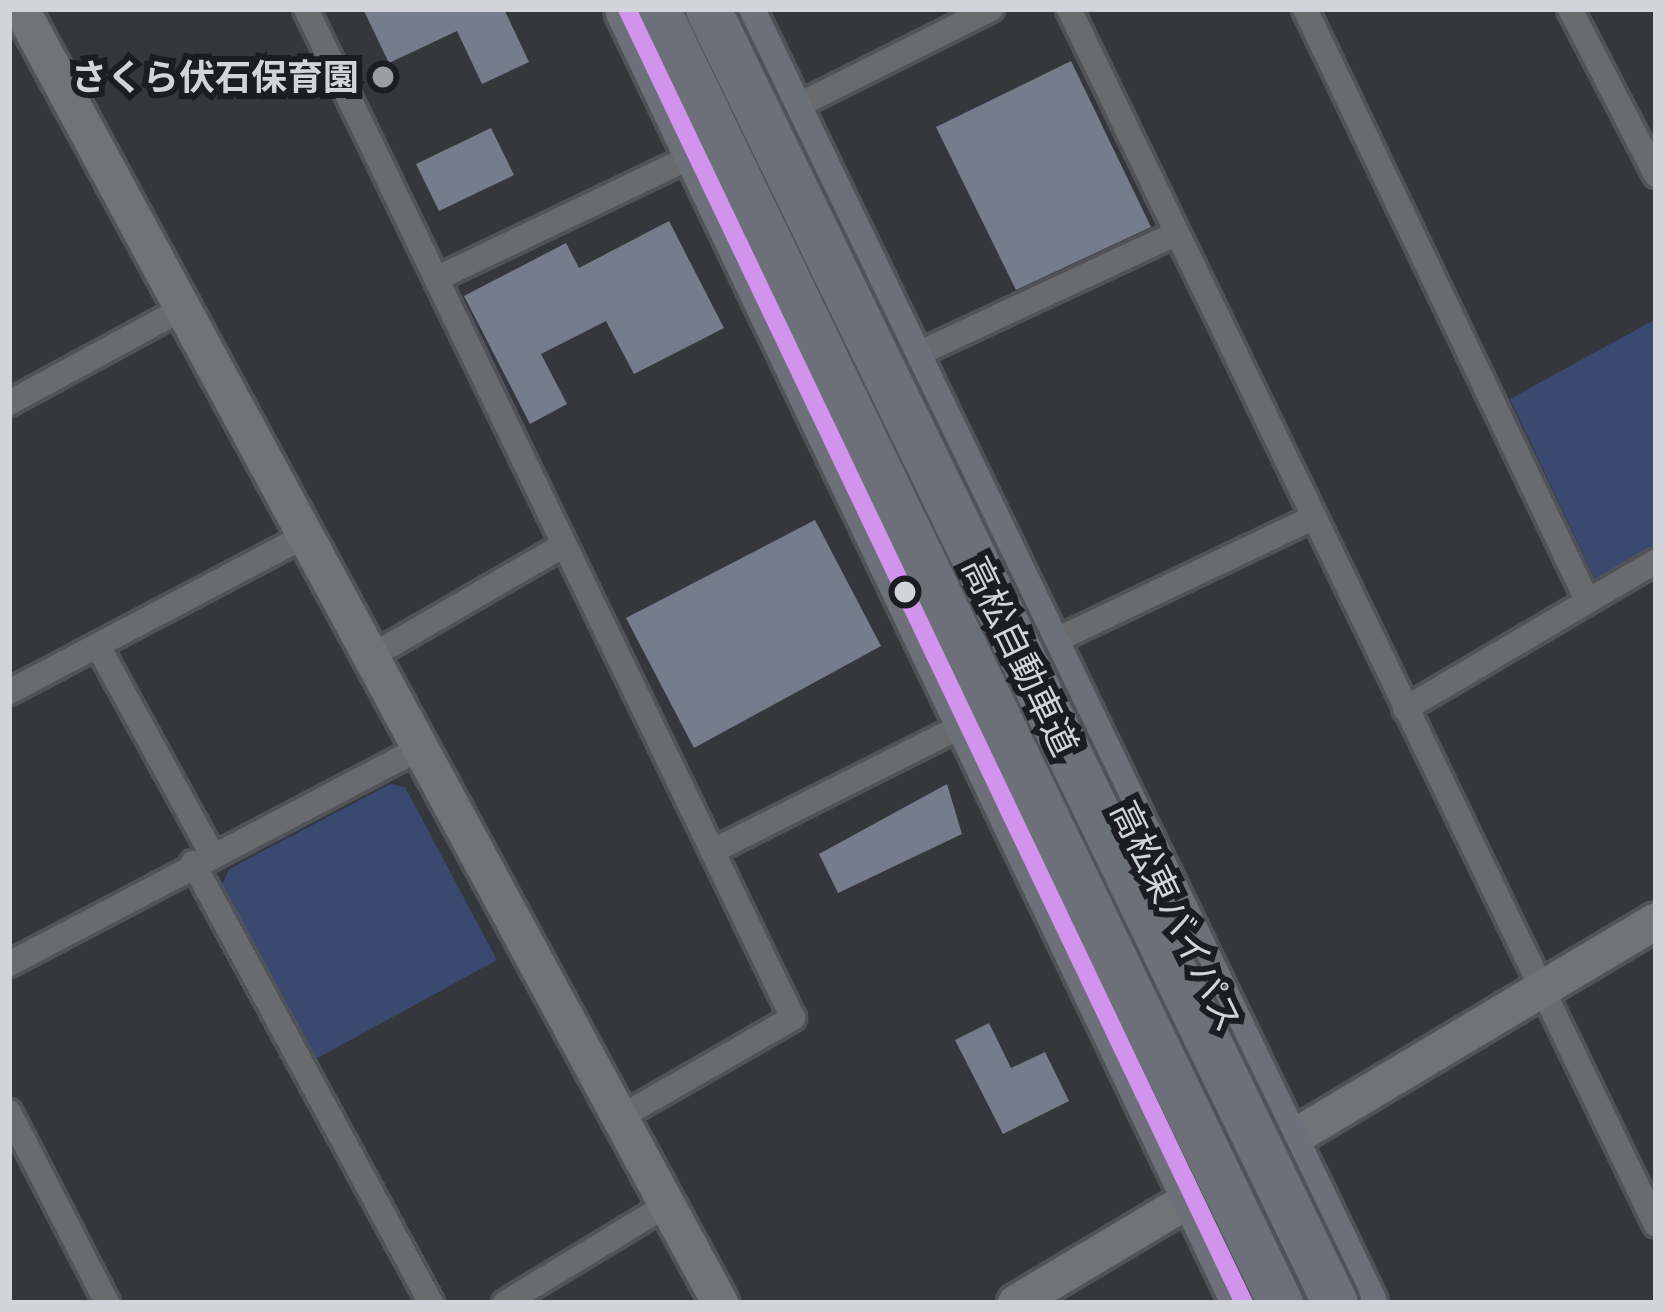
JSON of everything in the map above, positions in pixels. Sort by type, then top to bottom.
[{"type":"highway","points":[[627,9],[1244,1303]]},
{"type":"highway","name":"高松自動車道","points":[[657,9],[1280,1303]]},
{"type":"highway","name":"高松自動車道","points":[[708,9],[1335,1303]]},
{"type":"highway","name":"高松東バイパス","points":[[741,9],[1364,1303]]},
{"type":"street","points":[[21,9],[720,1303]]},
{"type":"street","points":[[306,9],[793,1018],[620,1118]]},
{"type":"street","points":[[438,278],[991,9]]},
{"type":"street","points":[[1069,9],[1539,992],[1656,1225]]},
{"type":"street","points":[[1305,9],[1587,600]]},
{"type":"street","points":[[1570,9],[1656,175]]},
{"type":"street","points":[[909,358],[1174,234]]},
{"type":"street","points":[[9,403],[182,309]]},
{"type":"street","points":[[1046,645],[1312,518]]},
{"type":"street","points":[[9,692],[305,536]]},
{"type":"street","points":[[370,657],[564,545]]},
{"type":"street","points":[[1406,709],[1656,561]]},
{"type":"street","points":[[99,648],[431,1303]]},
{"type":"street","points":[[713,851],[965,724]]},
{"type":"street","points":[[9,964],[202,858],[419,749]]},
{"type":"street","points":[[1016,1303],[1656,921]]},
{"type":"street","points":[[9,1112],[107,1303]]},
{"type":"street","points":[[505,1303],[667,1205]]},
{"type":"shaded area","points":[[1656,319],[1656,548],[1596,581],[1510,399]]},
{"type":"shaded area","points":[[390,784],[405,787],[497,960],[314,1060],[222,885],[229,869]]},
{"type":"building","points":[[363,9],[504,9],[529,62],[482,84],[457,31],[389,63]]},
{"type":"building","points":[[1071,61],[1151,227],[1016,290],[936,127]]},
{"type":"building","points":[[491,128],[514,175],[439,211],[416,164]]},
{"type":"building","points":[[669,221],[724,328],[634,374],[606,321],[541,354],[567,404],[530,424],[464,296],[566,243],[579,268]]},
{"type":"building","points":[[815,520],[881,646],[694,748],[626,618]]},
{"type":"building","points":[[947,784],[962,834],[838,893],[819,854]]},
{"type":"building","points":[[989,1023],[1011,1068],[1045,1052],[1069,1101],[1003,1134],[955,1040]]},
{"type":"transit line","points":[[627,9],[1244,1303]]},
{"type":"place","name":"さくら伏石保育園","points":[[383,77]]}]
